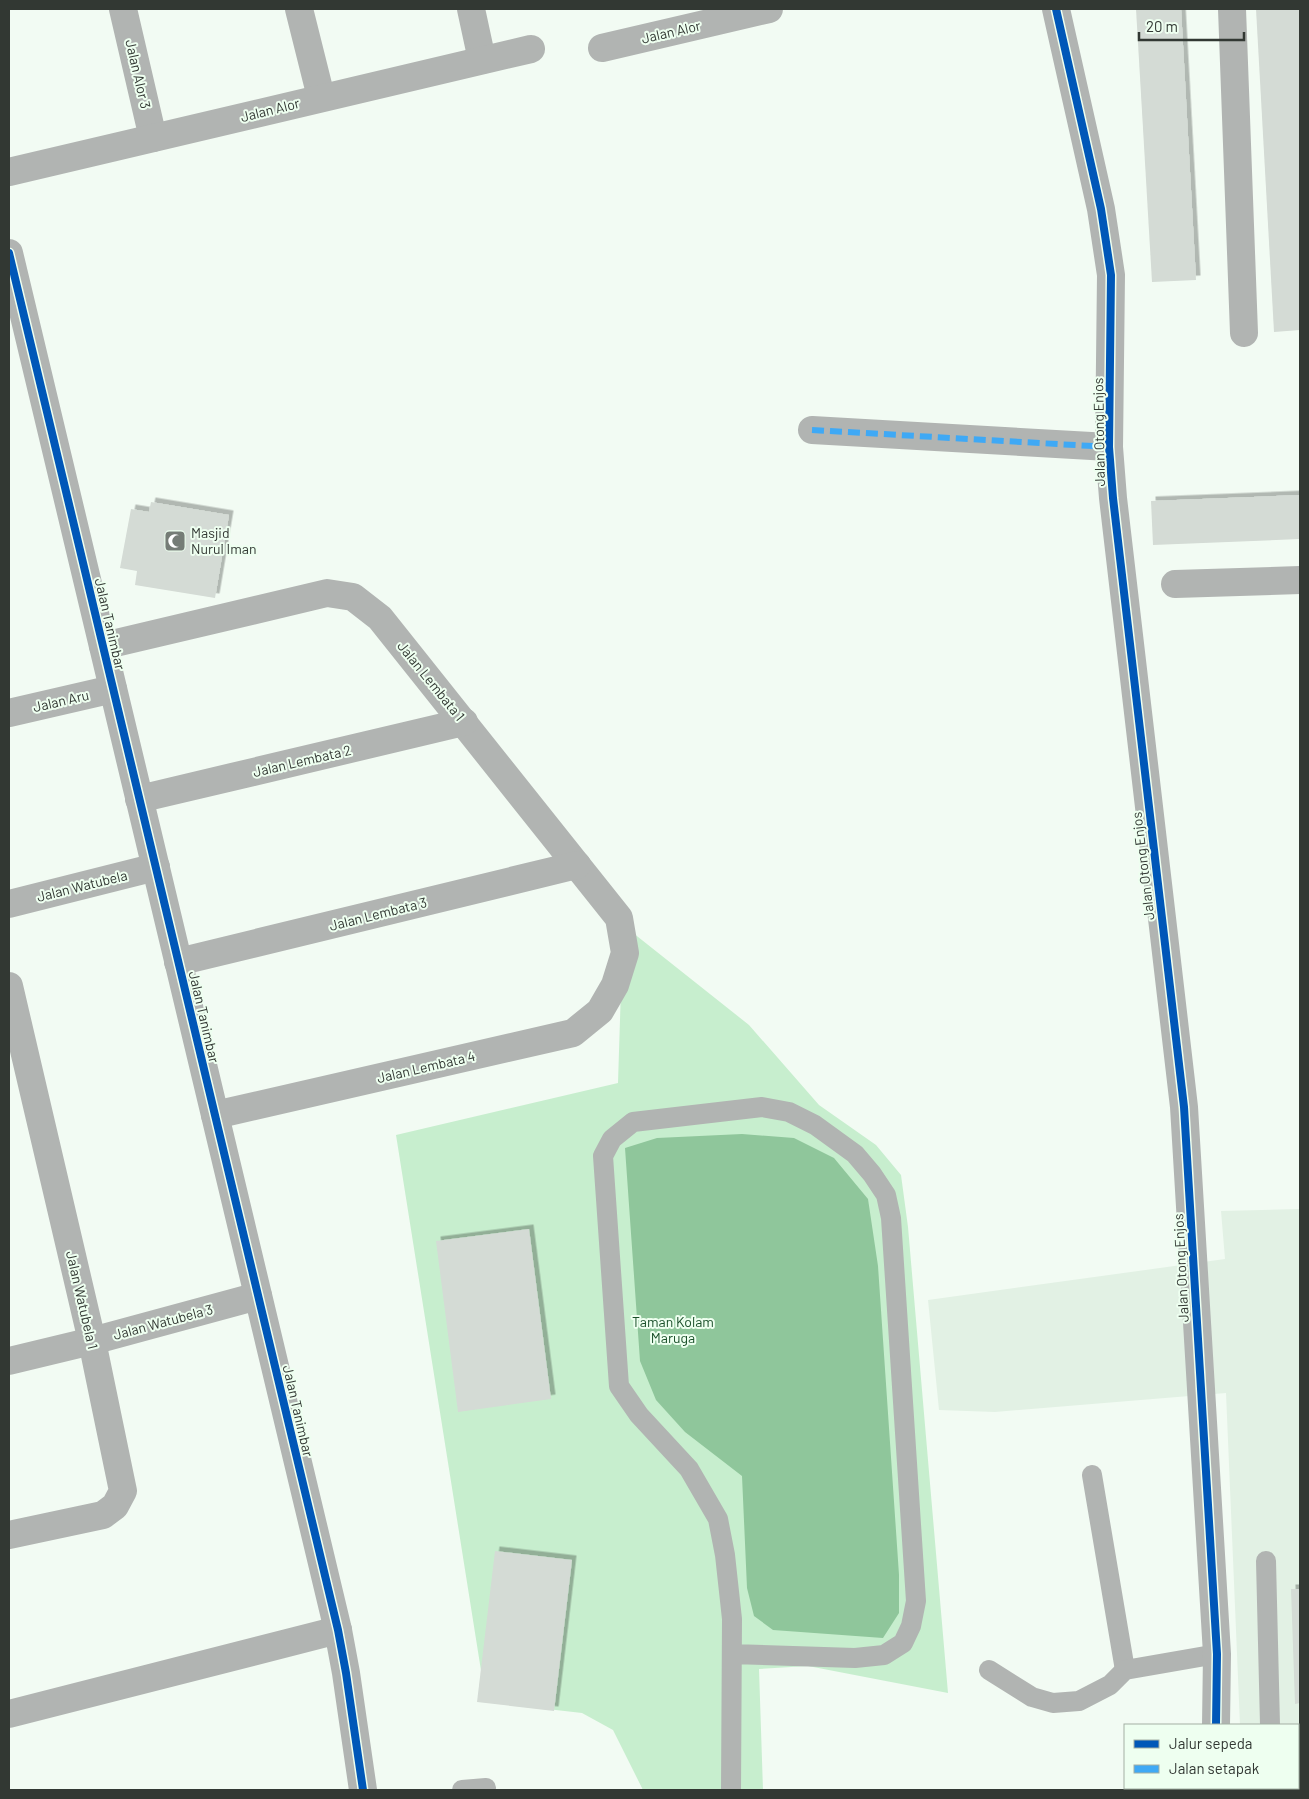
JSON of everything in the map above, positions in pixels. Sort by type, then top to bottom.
[{"type":"street","name":"Jalan Alor 3","points":[[123,9],[154,138]]},
{"type":"street","points":[[299,9],[321,97]]},
{"type":"street","points":[[471,9],[482,60]]},
{"type":"street","name":"Jalan Alor","points":[[602,48],[769,9]]},
{"type":"street","name":"Jalan Otong Enjos","points":[[1056,9],[1102,209],[1111,275],[1109,447],[1112,498],[1184,1107],[1216,1654],[1216,1724]]},
{"type":"street","points":[[1232,9],[1244,334]]},
{"type":"street","name":"Jalan Alor","points":[[9,172],[531,49]]},
{"type":"street","name":"Jalan Tanimbar","points":[[9,253],[338,1630],[363,1790]]},
{"type":"street","points":[[812,430],[1109,447]]},
{"type":"street","points":[[1175,584],[1300,580]]},
{"type":"street","name":"Jalan Lembata 1","points":[[103,646],[327,593],[354,597],[380,618],[619,918],[625,954],[615,985]]},
{"type":"street","name":"Jalan Aru","points":[[9,713],[113,689]]},
{"type":"street","name":"Jalan Lembata 2","points":[[139,799],[464,722]]},
{"type":"street","name":"Jalan Lembata 3","points":[[178,962],[578,865]]},
{"type":"street","name":"Jalan Watubela","points":[[9,904],[156,867]]},
{"type":"street","name":"Jalan Lembata 4","points":[[215,1115],[574,1033],[600,1012],[615,985]]},
{"type":"street","name":"Jalan Watubela 1","points":[[9,986],[92,1341],[123,1491],[115,1506],[102,1515],[9,1535]]},
{"type":"street","name":"Jalan Watubela 3","points":[[9,1361],[92,1341],[258,1296]]},
{"type":"street","points":[[9,1714],[338,1630]]},
{"type":"lane","points":[[731,1790],[732,1618],[725,1555],[718,1519],[689,1469],[639,1414],[619,1386],[603,1156],[612,1138],[633,1122],[762,1107],[789,1112],[815,1125],[855,1154],[886,1195],[891,1218],[916,1601],[911,1626],[903,1643],[884,1655],[855,1658],[732,1654]]},
{"type":"lane","points":[[1092,1475],[1125,1670]]},
{"type":"lane","points":[[1266,1561],[1270,1724]]},
{"type":"lane","points":[[989,1670],[1032,1697],[1054,1703],[1079,1701],[1110,1685],[1125,1670],[1216,1654]]},
{"type":"lane","points":[[462,1790],[486,1788]]},
{"type":"shaded area","points":[[742,1134],[794,1138],[834,1158],[868,1199],[878,1266],[899,1575],[899,1613],[883,1638],[773,1630],[754,1616],[747,1588],[742,1476],[685,1432],[656,1400],[640,1361],[625,1148],[657,1138]]},
{"type":"shaded area","points":[[1300,1209],[1300,1790],[1243,1790],[1299,1789],[1299,1724],[1240,1724],[1226,1393],[995,1412],[939,1410],[928,1300],[1225,1259],[1221,1211]]},
{"type":"green space","name":"Taman Kolam Maruga","points":[[623,925],[749,1025],[819,1105],[876,1145],[901,1175],[908,1227],[948,1693],[808,1666],[759,1669],[763,1790],[643,1790],[613,1730],[582,1713],[486,1702],[396,1135],[618,1083]]},
{"type":"building","points":[[1136,9],[1181,9],[1196,280],[1152,282]]},
{"type":"building","points":[[1256,9],[1300,9],[1300,330],[1274,332]]},
{"type":"building","points":[[1300,495],[1300,539],[1153,545],[1151,501]]},
{"type":"building","name":"Masjid Nurul Iman","points":[[151,502],[229,515],[215,598],[135,585],[137,571],[120,568],[131,509],[149,512]]},
{"type":"building","points":[[529,1229],[551,1399],[458,1412],[436,1241]]},
{"type":"building","points":[[495,1551],[572,1560],[554,1711],[477,1702]]},
{"type":"building","points":[[1291,1589],[1300,1589],[1300,1703],[1295,1704]]},
{"type":"marked path","points":[[812,430],[1109,447]]},
{"type":"cycle path","points":[[1056,9],[1101,209],[1111,275],[1109,447],[1113,498],[1184,1107],[1217,1654],[1216,1724]]},
{"type":"cycle path","points":[[9,253],[338,1630],[363,1790]]},
{"type":"place","name":"Masjid Nurul Iman","points":[[175,541]]}]
